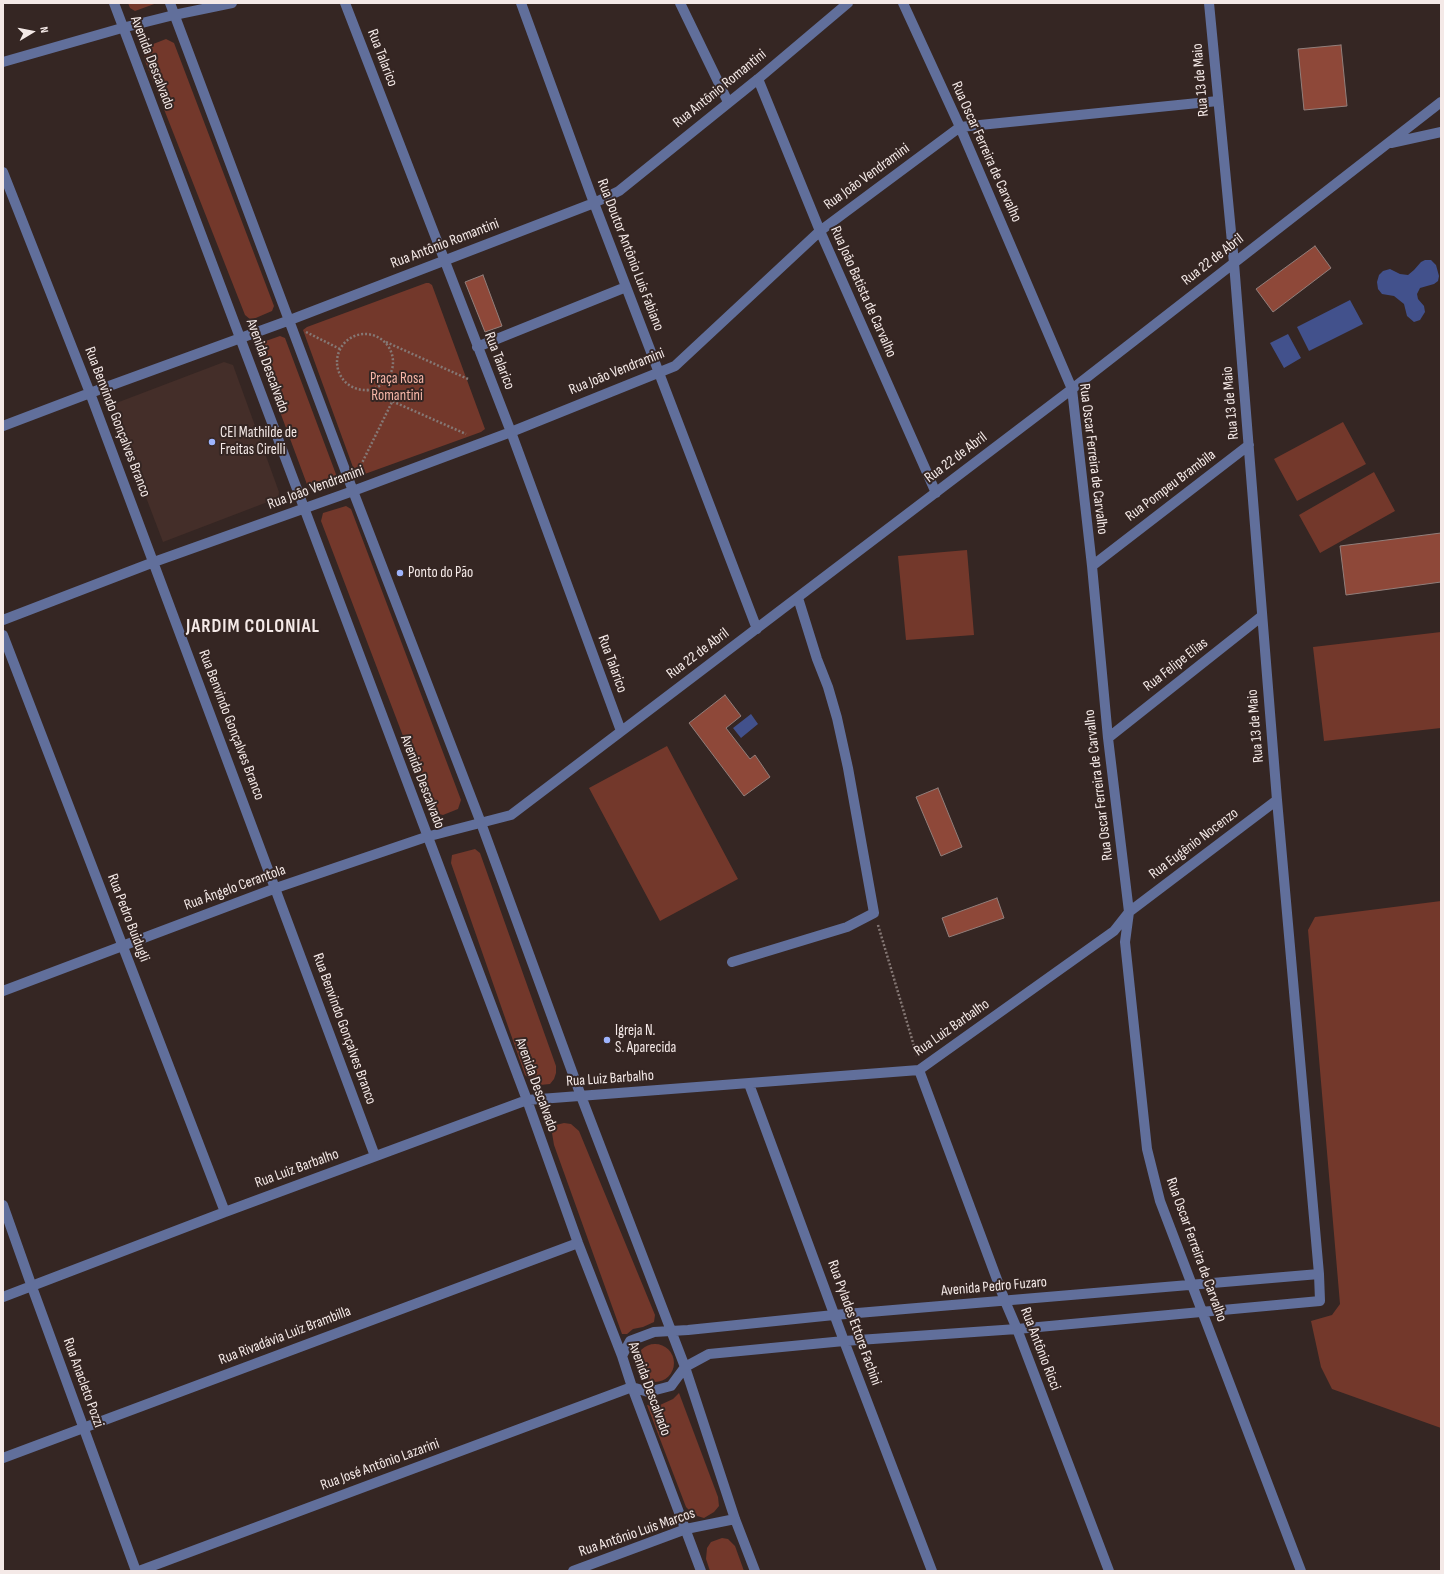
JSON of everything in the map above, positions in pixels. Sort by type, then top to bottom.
[{"type":"street","name":"Avenida Descalvado","points":[[114,3],[122,28],[241,338],[426,837],[527,1100],[578,1243],[622,1356],[632,1387],[701,1571]]},
{"type":"street","points":[[170,3],[353,491],[481,823],[581,1096],[685,1367],[735,1519],[755,1571]]},
{"type":"street","points":[[3,62],[122,28],[232,3]]},
{"type":"street","name":"Rua Talarico","points":[[344,3],[511,432],[620,731]]},
{"type":"street","name":"Rua Doutor Antônio Luis Fabiano","points":[[521,3],[594,203],[757,629]]},
{"type":"street","points":[[680,3],[728,102]]},
{"type":"street","name":"Rua Antônio Romantini","points":[[3,426],[290,320],[594,203],[619,191],[758,79],[848,3]]},
{"type":"street","name":"Rua Oscar Ferreira de Carvalho","points":[[903,3],[960,127],[1072,389],[1092,566],[1108,738],[1129,912],[1125,942],[1147,1149],[1160,1201],[1301,1571]]},
{"type":"street","name":"Rua 13 de Maio","points":[[1202,1312],[1320,1301],[1319,1274],[1277,800],[1234,263],[1209,3]]},
{"type":"street","name":"Rua João Batista de Carvalho","points":[[758,79],[820,231],[936,493]]},
{"type":"street","points":[[960,127],[1218,101]]},
{"type":"street","name":"Rua 22 de Abril","points":[[481,823],[511,815],[1072,389],[1441,102]]},
{"type":"street","name":"Rua João Vendramini","points":[[3,620],[154,562],[353,491],[511,432],[675,366],[820,231],[960,127]]},
{"type":"street","points":[[1387,144],[1441,132]]},
{"type":"street","name":"Rua Benvindo Gonçalves Branco","points":[[3,172],[90,393],[154,562],[375,1156]]},
{"type":"street","points":[[477,347],[626,287]]},
{"type":"street","name":"Rua Pompeu Brambila","points":[[1092,566],[1249,445]]},
{"type":"street","points":[[732,962],[847,927],[874,913],[848,768],[837,718],[798,598]]},
{"type":"street","name":"Rua Felipe Elias","points":[[1108,738],[1262,616]]},
{"type":"street","name":"Rua Pedro Buidugli","points":[[3,635],[225,1212]]},
{"type":"street","name":"Rua Eugênio Nocenzo","points":[[1129,912],[1277,800]]},
{"type":"street","name":"Rua Ângelo Cerantola","points":[[3,991],[276,888],[426,837],[481,823]]},
{"type":"street","name":"Rua Luiz Barbalho","points":[[3,1298],[225,1212],[527,1100],[919,1070],[1114,931],[1129,912]]},
{"type":"street","name":"Rua Antônio Ricci","points":[[919,1070],[1005,1301],[1109,1571]]},
{"type":"street","name":"Rua Pylades Ettore Fachini","points":[[749,1084],[844,1341],[932,1571]]},
{"type":"street","name":"Rua Anacleto Pozzi","points":[[3,1205],[83,1428],[137,1571]]},
{"type":"street","name":"Rua Rivadávia Luiz Brambilla","points":[[3,1458],[578,1243]]},
{"type":"street","name":"Avenida Pedro Fuzaro","points":[[671,1332],[834,1314],[1319,1274]]},
{"type":"street","points":[[632,1387],[648,1392],[671,1386],[685,1367],[709,1354],[844,1341],[1017,1329],[1202,1312]]},
{"type":"street","points":[[622,1356],[630,1341],[654,1332],[671,1332]]},
{"type":"street","name":"Rua José Antônio Lazarini","points":[[137,1571],[632,1387]]},
{"type":"street","name":"Rua Antônio Luis Marcos","points":[[573,1571],[686,1529],[735,1519]]},
{"type":"path","points":[[303,330],[340,349]]},
{"type":"path","points":[[386,342],[392,354],[393,368],[389,377],[383,384],[366,390],[356,389],[341,377],[337,358],[340,349],[345,341],[352,336],[361,333],[378,337],[468,379]]},
{"type":"path","points":[[366,390],[470,436]]},
{"type":"path","points":[[357,474],[392,402]]},
{"type":"path","points":[[874,913],[916,1052],[919,1070]]},
{"type":"shaded area","name":"CEI Mathilde de Freitas Cirelli","points":[[224,362],[233,365],[279,492],[278,498],[163,542],[111,405]]},
{"type":"green space","points":[[128,3],[157,3],[135,11],[130,8]]},
{"type":"green space","points":[[166,39],[174,43],[274,306],[272,311],[251,320],[245,315],[145,61],[143,48]]},
{"type":"green space","name":"Praça Rosa Romantini","points":[[426,283],[432,285],[485,429],[481,432],[362,475],[357,474],[354,470],[303,330],[307,327]]},
{"type":"green space","points":[[280,336],[285,338],[337,477],[333,483],[313,489],[308,487],[257,350],[260,343]]},
{"type":"green space","points":[[1343,422],[1366,464],[1297,501],[1274,459]]},
{"type":"green space","points":[[1374,472],[1395,511],[1320,553],[1299,515]]},
{"type":"green space","points":[[346,506],[351,509],[461,800],[458,809],[443,815],[432,812],[321,521],[323,513]]},
{"type":"green space","points":[[967,550],[974,635],[906,640],[898,556]]},
{"type":"green space","points":[[1441,632],[1441,728],[1324,741],[1313,647]]},
{"type":"green space","points":[[667,746],[738,879],[660,921],[589,788]]},
{"type":"green space","points":[[475,849],[480,853],[556,1066],[554,1079],[550,1084],[540,1085],[534,1083],[525,1075],[451,863],[452,855]]},
{"type":"green space","points":[[1441,901],[1441,1428],[1332,1389],[1321,1367],[1311,1321],[1332,1315],[1340,1304],[1308,930],[1315,917]]},
{"type":"green space","points":[[564,1123],[571,1124],[579,1131],[655,1315],[654,1322],[643,1327],[633,1329],[627,1334],[622,1334],[554,1145],[552,1133],[556,1125]]},
{"type":"green space","points":[[655,1344],[668,1350],[674,1363],[668,1376],[655,1382],[642,1376],[636,1363],[642,1350]]},
{"type":"green space","points":[[679,1393],[718,1497],[719,1506],[714,1512],[704,1518],[694,1515],[686,1507],[647,1405],[660,1405],[673,1399]]},
{"type":"green space","points":[[722,1538],[728,1539],[735,1546],[744,1571],[710,1571],[706,1559],[707,1548],[711,1542]]},
{"type":"water","points":[[1425,260],[1431,260],[1436,265],[1439,276],[1438,281],[1434,284],[1420,288],[1417,294],[1418,299],[1424,306],[1425,312],[1420,320],[1414,322],[1407,316],[1404,304],[1394,296],[1382,294],[1378,289],[1377,282],[1379,275],[1383,271],[1390,269],[1400,274],[1408,275]]},
{"type":"water","points":[[1350,300],[1363,324],[1309,351],[1297,327]]},
{"type":"water","points":[[1288,334],[1301,358],[1284,368],[1270,343]]},
{"type":"water","points":[[751,714],[758,724],[741,738],[733,728]]},
{"type":"building","points":[[1341,45],[1347,106],[1304,110],[1298,49]]},
{"type":"building","points":[[1315,246],[1331,268],[1273,312],[1256,289]]},
{"type":"building","points":[[483,275],[502,326],[485,332],[465,282]]},
{"type":"building","points":[[1441,533],[1441,582],[1346,595],[1340,546]]},
{"type":"building","points":[[725,695],[741,716],[726,728],[750,759],[755,755],[770,777],[744,796],[689,723]]},
{"type":"building","points":[[938,788],[962,847],[941,856],[916,797]]},
{"type":"building","points":[[997,898],[1004,918],[949,937],[942,918]]},
{"type":"place","name":"CEI Mathilde de Freitas Cirelli","points":[[212,442]]},
{"type":"place","name":"Ponto do Pão","points":[[400,573]]},
{"type":"place","name":"Igreja N. S. Aparecida","points":[[607,1040]]},
{"type":"district","name":"JARDIM COLONIAL","points":[[253,627]]}]
